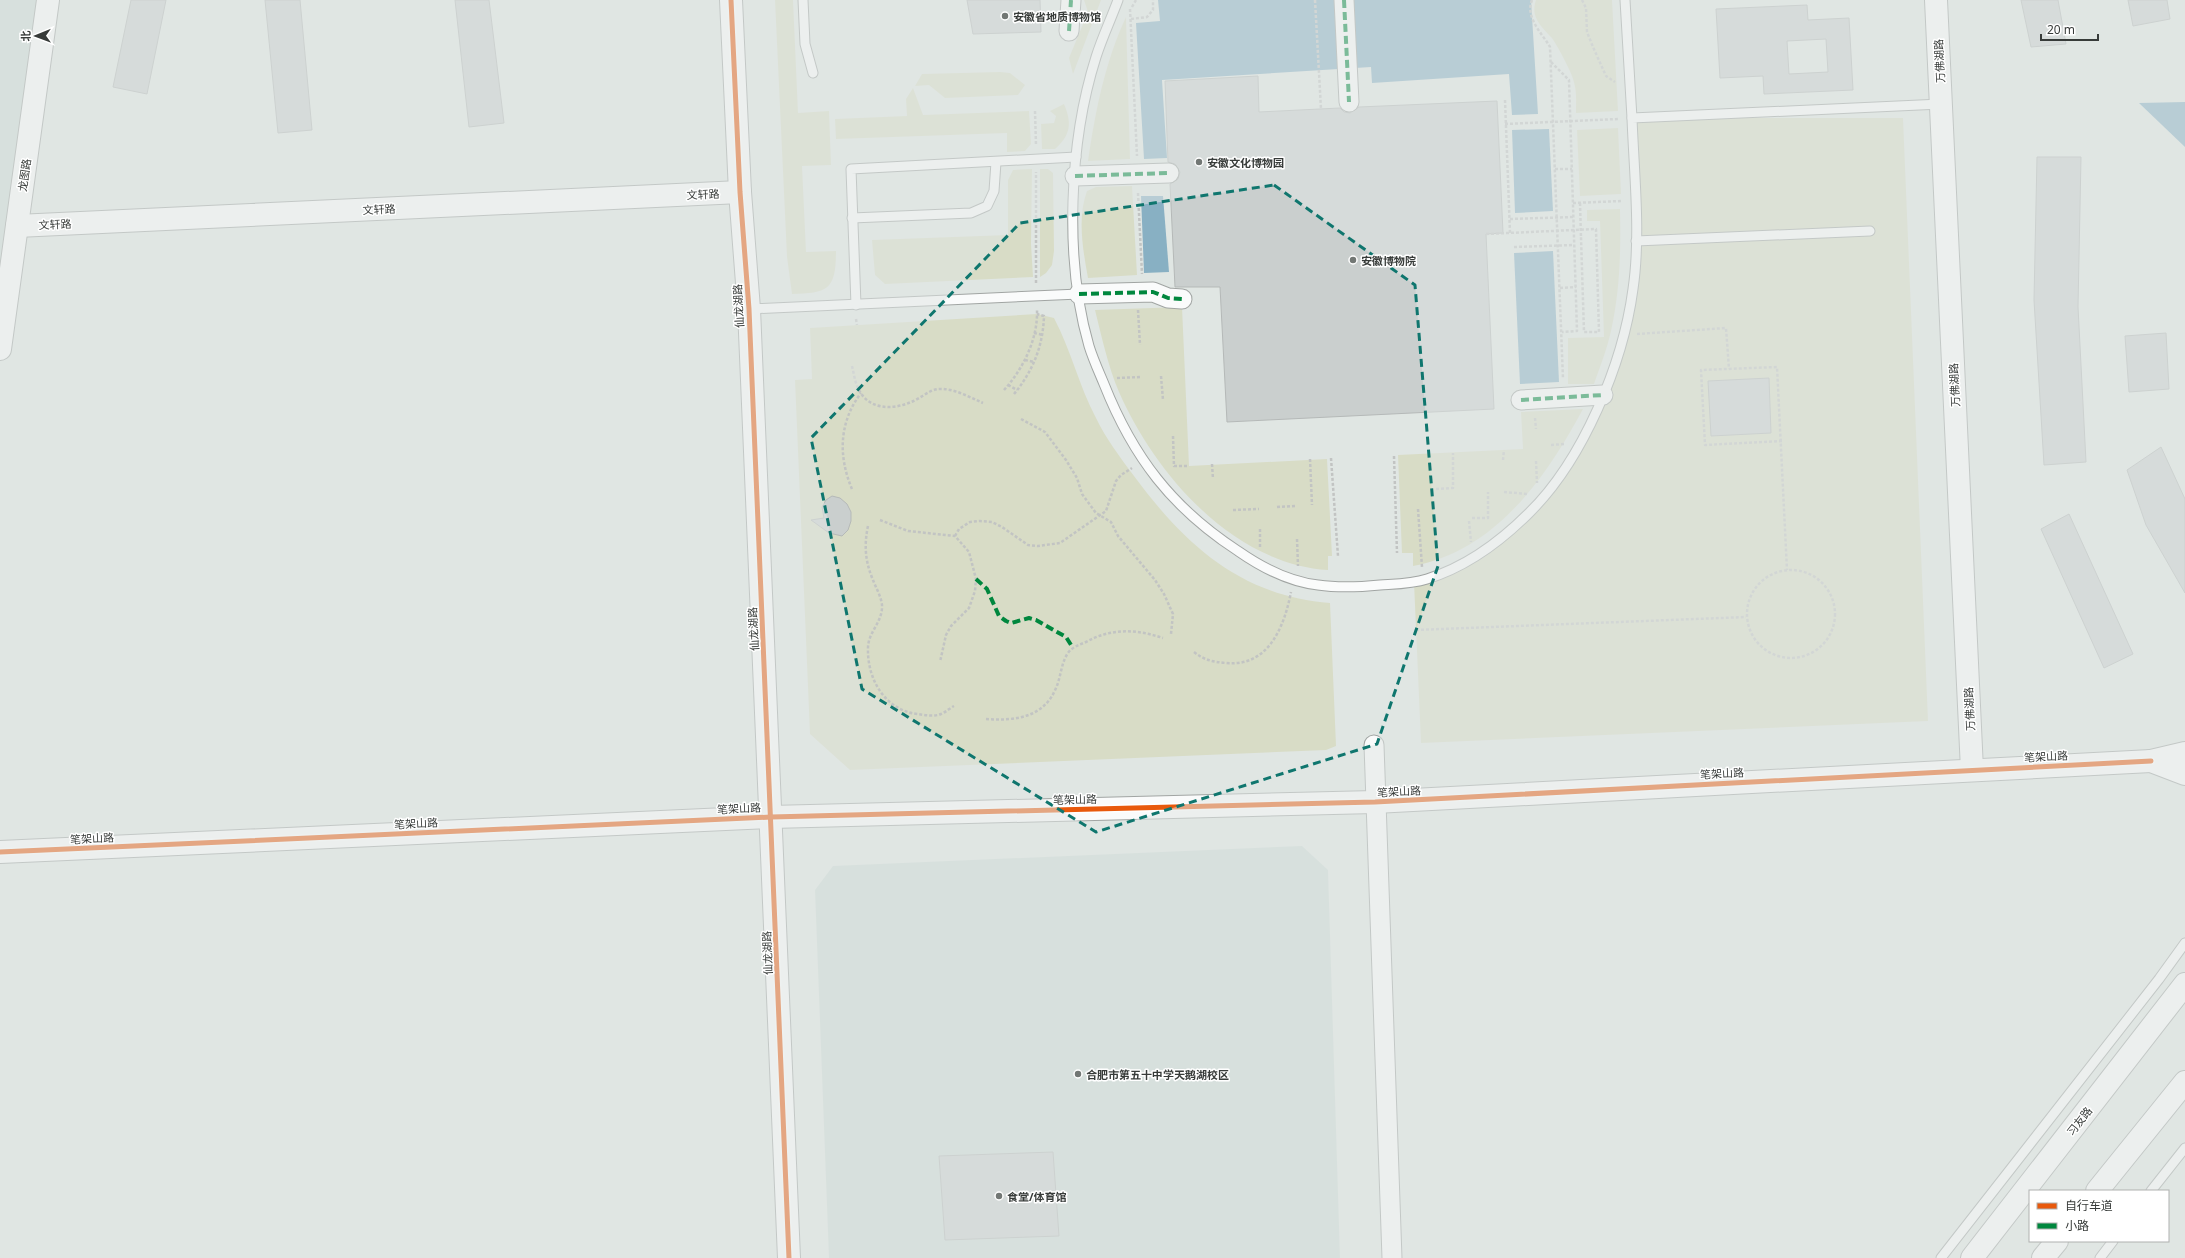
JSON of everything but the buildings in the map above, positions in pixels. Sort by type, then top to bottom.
[{"type":"street","name":"龙图路","points":[[0,349],[48,0]]},
{"type":"street","name":"仙龙湖路","points":[[731,0],[740,192],[749,309],[789,1258]]},
{"type":"street","points":[[1069,31],[1071,0]]},
{"type":"street","points":[[1344,0],[1349,102]]},
{"type":"street","name":"万佛湖路","points":[[1936,0],[1972,770]]},
{"type":"street","points":[[1076,166],[1138,174],[1169,173]]},
{"type":"street","name":"文轩路","points":[[17,226],[740,192]]},
{"type":"street","points":[[1079,294],[1153,292],[1168,298],[1182,299]]},
{"type":"street","points":[[1521,400],[1603,395]]},
{"type":"street","points":[[1374,745],[1392,1258]]},
{"type":"street","points":[[2151,761],[2185,753]]},
{"type":"street","points":[[2151,761],[2185,774]]},
{"type":"street","name":"笔架山路","points":[[0,852],[771,817],[1375,802],[2151,761]]},
{"type":"street","name":"习友路","points":[[1972,1258],[2185,984]]},
{"type":"street","points":[[2098,1190],[2185,1082]]},
{"type":"street","points":[[2043,1258],[2056,1242]]},
{"type":"lane","points":[[803,0],[805,44],[813,73]]},
{"type":"lane","points":[[1122,2],[1096,57],[1081,115],[1076,166],[1074,261],[1079,294],[1089,347],[1113,406],[1143,461],[1177,503],[1208,531],[1254,562],[1294,580],[1318,585],[1367,587],[1428,579],[1478,556],[1508,534],[1542,500],[1559,479],[1578,450],[1603,395],[1623,335],[1634,289],[1636,241],[1632,118],[1625,0]]},
{"type":"lane","points":[[1632,118],[1941,104]]},
{"type":"lane","points":[[856,305],[851,169],[1037,159],[1076,166]]},
{"type":"lane","points":[[852,218],[971,213],[987,206],[994,191],[996,162]]},
{"type":"lane","points":[[1636,241],[1870,230]]},
{"type":"lane","points":[[749,309],[1079,294]]},
{"type":"lane","points":[[1941,1258],[2154,985],[2185,942]]},
{"type":"lane","points":[[2153,1190],[2185,1148]]},
{"type":"lane","points":[[2100,1258],[2112,1242]]},
{"type":"path","points":[[1131,19],[1147,17],[1153,10],[1153,0]]},
{"type":"path","points":[[1316,0],[1321,109]]},
{"type":"path","points":[[1532,0],[1530,5],[1531,16],[1536,27],[1550,47],[1564,397]]},
{"type":"path","points":[[1582,0],[1586,8],[1587,32],[1606,76],[1615,82],[1630,83]]},
{"type":"path","points":[[1122,2],[1130,9],[1131,19],[1143,292],[1138,310],[1140,345]]},
{"type":"path","points":[[1551,62],[1569,80],[1577,331],[1562,332]]},
{"type":"path","points":[[1505,100],[1510,233]]},
{"type":"path","points":[[1004,390],[1025,360],[1034,333],[1037,314],[1037,159],[1035,111]]},
{"type":"path","points":[[1505,124],[1632,118]]},
{"type":"path","points":[[1555,169],[1572,169]]},
{"type":"path","points":[[1573,203],[1634,201]]},
{"type":"path","points":[[1486,234],[1510,233],[1596,228],[1598,332],[1584,332],[1581,237],[1580,203]]},
{"type":"path","points":[[1510,219],[1573,217]]},
{"type":"path","points":[[1514,247],[1574,245]]},
{"type":"path","points":[[1560,288],[1576,287]]},
{"type":"path","points":[[1014,394],[1034,362],[1043,334],[1044,316],[1037,314]]},
{"type":"path","points":[[1623,335],[1726,328],[1729,369]]},
{"type":"path","points":[[1034,333],[1043,334]]},
{"type":"path","points":[[1025,360],[1034,362]]},
{"type":"path","points":[[852,366],[861,393],[874,405],[886,408],[911,402],[937,389],[956,392],[982,403]]},
{"type":"path","points":[[1782,440],[1705,445],[1702,370],[1777,367],[1782,440],[1787,570]]},
{"type":"path","points":[[1162,376],[1162,400]]},
{"type":"path","points":[[1103,382],[1115,378],[1141,377]]},
{"type":"path","points":[[1008,386],[1017,390]]},
{"type":"path","points":[[852,489],[845,474],[842,443],[848,414],[861,393]]},
{"type":"path","points":[[1021,419],[1045,432],[1077,478],[1082,494],[1096,514],[1111,522],[1118,536],[1164,594],[1173,614],[1171,634]]},
{"type":"path","points":[[1173,436],[1174,466],[1189,466]]},
{"type":"path","points":[[1503,460],[1504,450]]},
{"type":"path","points":[[1436,489],[1453,488],[1453,453]]},
{"type":"path","points":[[1394,456],[1398,553]]},
{"type":"path","points":[[1332,458],[1338,556]]},
{"type":"path","points":[[1310,459],[1312,505]]},
{"type":"path","points":[[955,536],[959,529],[970,522],[986,521],[1002,527],[1028,545],[1048,545],[1060,543],[1101,516],[1106,511],[1116,481],[1121,475],[1143,461]]},
{"type":"path","points":[[1212,464],[1213,479]]},
{"type":"path","points":[[1472,518],[1488,518],[1488,492]]},
{"type":"path","points":[[1504,492],[1524,492],[1542,500]]},
{"type":"path","points":[[1276,507],[1295,506]]},
{"type":"path","points":[[1233,510],[1259,509]]},
{"type":"path","points":[[1418,510],[1421,565],[1428,579]]},
{"type":"path","points":[[880,520],[908,531],[955,536],[970,552],[976,579],[975,591],[969,608],[951,626],[946,635],[940,662]]},
{"type":"path","points":[[1469,521],[1471,543],[1478,556]]},
{"type":"path","points":[[868,526],[865,552],[868,566],[882,606],[881,616],[870,637],[869,659],[882,694],[897,708],[927,716],[940,714],[954,706]]},
{"type":"path","points":[[1194,652],[1204,659],[1230,663],[1245,662],[1268,650],[1290,600],[1298,566],[1296,538]]},
{"type":"path","points":[[1787,570],[1799,571],[1819,580],[1832,599],[1835,621],[1825,643],[1806,656],[1794,659],[1772,655],[1762,648],[1754,639],[1746,617],[1751,595],[1758,585],[1766,577],[1787,570]]},
{"type":"path","points":[[1416,630],[1746,617]]},
{"type":"path","points":[[986,719],[1024,718],[1044,706],[1056,689],[1068,654],[1074,648],[1090,639],[1125,630],[1149,633],[1162,638]]},
{"type":"highlighted area","points":[[1274,185],[1415,285],[1438,566],[1377,744],[1096,832],[862,689],[811,438],[1020,223]]},
{"type":"shaded area","points":[[0,0],[48,0],[0,349]]},
{"type":"shaded area","name":"合肥市第五十中学天鹅湖校区","points":[[1302,846],[1328,870],[1340,1258],[829,1258],[815,890],[833,866]]},
{"type":"green space","points":[[775,0],[793,0],[798,113],[829,111],[831,165],[802,166],[806,252],[836,251],[836,264],[832,281],[828,287],[814,292],[792,294],[787,257]]},
{"type":"green space","points":[[1084,0],[1101,0],[1073,74],[1069,58],[1088,12]]},
{"type":"green space","points":[[1536,0],[1612,0],[1618,111],[1576,113],[1576,91],[1572,76],[1553,40],[1540,25],[1535,16],[1534,11]]},
{"type":"green space","points":[[1126,17],[1130,159],[1088,161],[1094,124],[1107,69]]},
{"type":"green space","points":[[1010,73],[1025,85],[1018,95],[945,98],[929,85],[915,86],[922,74]]},
{"type":"green space","points":[[913,88],[923,115],[1029,111],[1031,144],[1025,151],[1007,152],[1007,133],[836,139],[835,119],[907,116],[906,99]]},
{"type":"green space","points":[[1064,104],[1069,123],[1067,134],[1055,149],[1042,149],[1041,124],[1054,123],[1056,116],[1050,111]]},
{"type":"green space","points":[[1632,118],[1903,118],[1928,721],[1421,743],[1414,582],[1478,556],[1542,501],[1578,450],[1609,379],[1633,289]]},
{"type":"green space","points":[[1618,128],[1621,194],[1580,196],[1577,130]]},
{"type":"green space","points":[[1032,169],[1031,244],[1033,277],[885,284],[875,275],[872,240],[1008,235],[1008,180],[1013,170]]},
{"type":"green space","points":[[1040,169],[1048,169],[1053,173],[1054,251],[1052,265],[1046,273],[1040,277]]},
{"type":"green space","points":[[1132,186],[1137,275],[1088,278],[1082,234],[1082,212],[1087,191],[1096,187]]},
{"type":"green space","points":[[1620,209],[1618,286],[1608,344],[1594,384],[1568,384],[1568,338],[1604,337],[1600,221],[1587,221],[1587,210]]},
{"type":"green space","points":[[1182,307],[1189,466],[1327,459],[1332,556],[1328,556],[1328,570],[1293,564],[1260,551],[1230,533],[1201,510],[1176,483],[1153,454],[1134,423],[1119,392],[1112,372],[1095,310]]},
{"type":"green space","points":[[1037,314],[1054,318],[1090,406],[1104,433],[1114,448],[1153,501],[1195,545],[1218,563],[1242,578],[1269,590],[1298,598],[1330,603],[1336,746],[1326,750],[850,770],[810,734],[795,380],[812,379],[810,328]]},
{"type":"green space","points":[[1583,409],[1552,461],[1535,485],[1515,508],[1493,528],[1469,545],[1442,558],[1413,566],[1413,553],[1402,553],[1398,455],[1523,449],[1521,412]]},
{"type":"water","points":[[1158,0],[1531,0],[1538,114],[1512,115],[1509,74],[1372,83],[1371,67],[1162,80],[1167,158],[1144,159],[1136,23],[1160,21]]},
{"type":"water","points":[[2185,102],[2185,147],[2139,103]]},
{"type":"water","points":[[1549,129],[1553,211],[1515,213],[1512,130]]},
{"type":"water","points":[[1141,196],[1163,196],[1169,272],[1144,273]]},
{"type":"water","points":[[1553,251],[1559,382],[1520,384],[1514,253]]},
{"type":"marked path","points":[[1069,31],[1071,0]]},
{"type":"marked path","points":[[1344,0],[1349,102]]},
{"type":"marked path","points":[[1075,176],[1169,173]]},
{"type":"marked path","points":[[1079,294],[1153,292],[1168,298],[1182,299]]},
{"type":"marked path","points":[[1521,400],[1603,395]]},
{"type":"marked path","points":[[976,579],[987,589],[999,616],[1006,621],[1011,623],[1029,618],[1036,620],[1066,637],[1073,648]]},
{"type":"cycle path","points":[[731,0],[740,192],[749,309],[789,1258]]},
{"type":"cycle path","points":[[0,852],[771,817],[1375,802],[2151,761]]},
{"type":"place","name":"安徽省地质博物馆","points":[[1005,16]]},
{"type":"place","name":"安徽文化博物园","points":[[1199,162]]},
{"type":"place","name":"安徽博物院","points":[[1353,260]]},
{"type":"place","name":"合肥市第五十中学天鹅湖校区","points":[[1078,1074]]},
{"type":"place","name":"食堂/体育馆","points":[[999,1196]]}]
